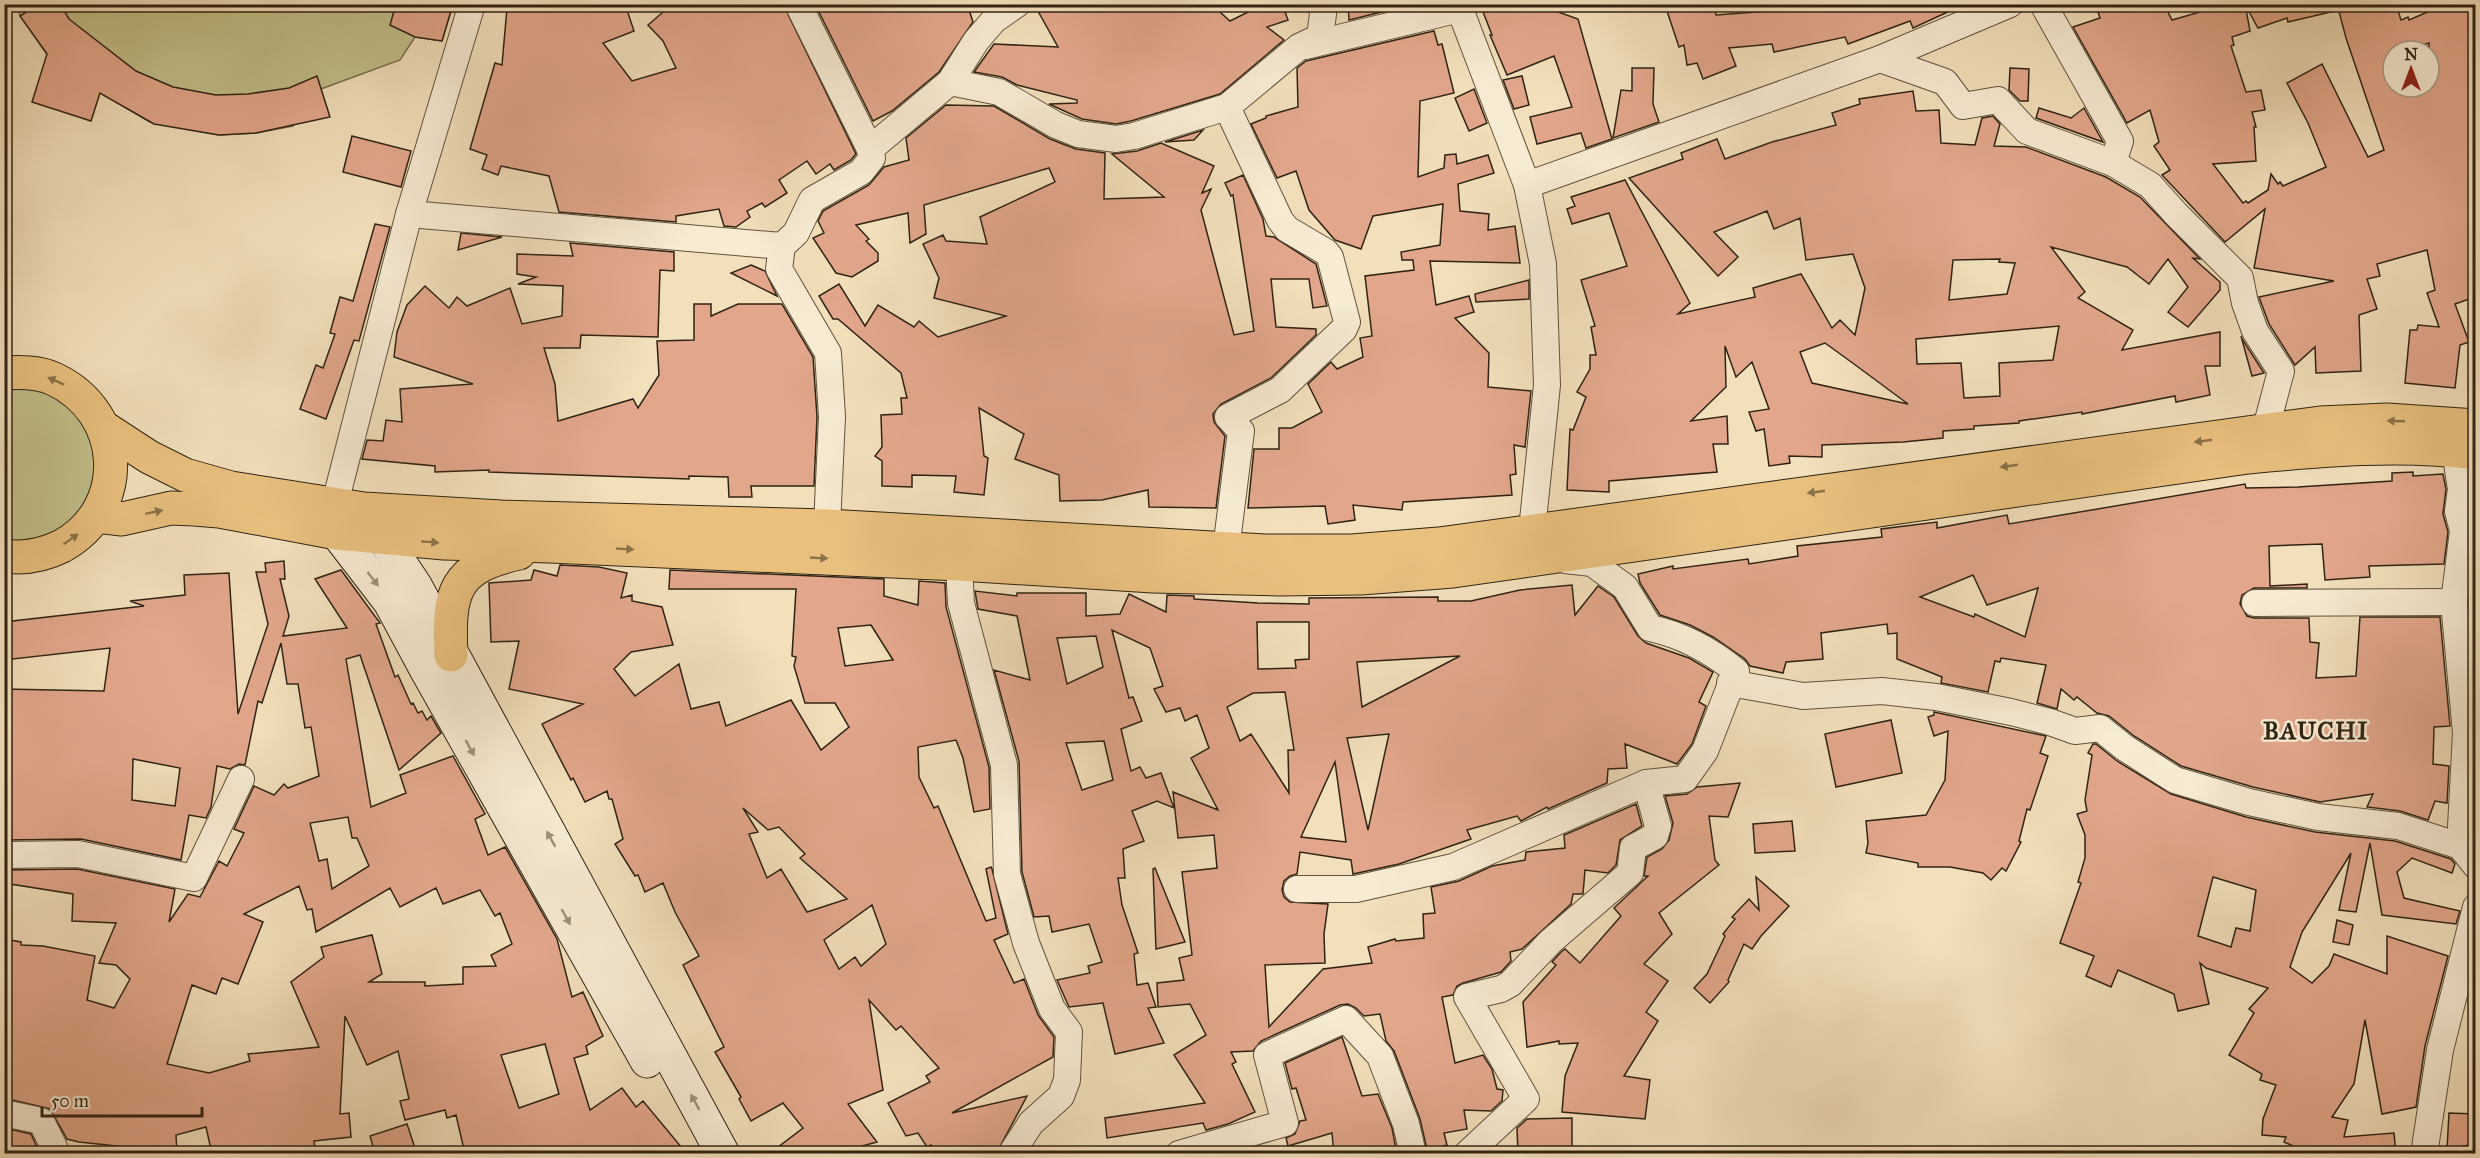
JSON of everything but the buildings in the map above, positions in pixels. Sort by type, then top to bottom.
[{"type":"highway","points":[[4,373],[29,373],[53,378],[74,390],[85,401],[103,427],[110,449],[111,472],[106,495],[96,516],[75,538],[48,553],[17,558],[4,556]]},
{"type":"highway","points":[[2457,442],[2475,419]]},
{"type":"highway","points":[[103,427],[149,458],[184,475],[345,515],[383,539],[959,564],[1153,576],[1281,579],[1361,578],[1453,571],[1537,544],[2320,423],[2387,420],[2457,442]]},
{"type":"highway","points":[[96,516],[123,519],[171,508],[345,515],[827,526],[1226,549],[1352,551],[1439,544],[1537,544],[2248,457],[2457,442],[2475,426]]},
{"type":"highway","points":[[451,656],[449,623],[451,606],[459,585],[474,568],[499,557],[550,546]]},
{"type":"main road","points":[[345,515],[426,669],[699,1154]]},
{"type":"main road","points":[[383,539],[416,587],[451,656],[723,1154]]},
{"type":"street","points":[[345,515],[409,214],[472,4]]},
{"type":"street","points":[[798,4],[870,149],[872,158],[861,171],[812,200],[796,233],[782,246],[779,269],[828,353],[832,417],[827,526]]},
{"type":"street","points":[[870,149],[950,82],[960,64],[994,20],[1017,4]]},
{"type":"street","points":[[950,82],[999,92],[1056,125],[1078,134],[1116,139],[1134,136],[1227,107],[1299,47],[1320,37],[1323,14],[1321,4]]},
{"type":"street","points":[[1527,185],[1880,59],[2010,4]]},
{"type":"street","points":[[2043,4],[2120,141],[2113,163]]},
{"type":"street","points":[[1297,889],[1356,889],[1453,867],[1646,783],[1685,779],[1705,751],[1736,671],[1715,654],[1672,633],[1650,628],[1625,587],[1592,563],[1537,544],[1547,385],[1543,264],[1527,185],[1459,7],[1299,47]]},
{"type":"street","points":[[1880,59],[1945,82],[1963,106],[1998,100],[2027,131],[2113,163],[2150,185],[2240,278],[2245,303],[2255,331],[2281,371],[2265,432]]},
{"type":"street","points":[[1226,549],[1241,431],[1228,417],[1280,390],[1344,329],[1347,322],[1329,257],[1326,252],[1287,229],[1280,220],[1227,107]]},
{"type":"street","points":[[409,214],[782,246]]},
{"type":"street","points":[[2457,442],[2461,489],[2458,511],[2463,531],[2454,602],[2466,734],[2460,846]]},
{"type":"street","points":[[959,564],[961,603],[982,690],[1004,765],[1006,874],[1030,954],[1052,1009],[1069,1032],[1067,1080],[1061,1096],[1031,1123],[1011,1154]]},
{"type":"street","points":[[2255,603],[2454,602]]},
{"type":"street","points":[[1730,682],[1803,696],[1882,691],[1925,696],[2011,712],[2075,731],[2100,728],[2125,748],[2175,780],[2249,802],[2318,817],[2398,826],[2460,846],[2475,866]]},
{"type":"street","points":[[4,855],[78,854],[194,878],[241,779]]},
{"type":"street","points":[[1467,1154],[1526,1099],[1467,997],[1501,989],[1510,984],[1551,941],[1630,873],[1633,848],[1655,836],[1659,826],[1646,783]]},
{"type":"street","points":[[2424,1154],[2440,1050],[2475,908]]},
{"type":"street","points":[[1179,1154],[1285,1123],[1267,1055],[1346,1019],[1380,1056],[1406,1124],[1413,1154]]},
{"type":"street","points":[[4,1113],[41,1121],[54,1147]]},
{"type":"shaded area","points":[[17,5],[453,5],[442,41],[415,37],[400,60],[321,89],[293,126],[256,133],[219,135],[150,122],[97,91],[49,57],[20,16]]},
{"type":"shaded area","points":[[4,385],[41,390],[62,399],[87,427],[93,444],[95,462],[93,480],[87,497],[78,513],[61,530],[43,539],[5,545]]},
{"type":"district","name":"BAUCHI","points":[[2316,731]]}]
